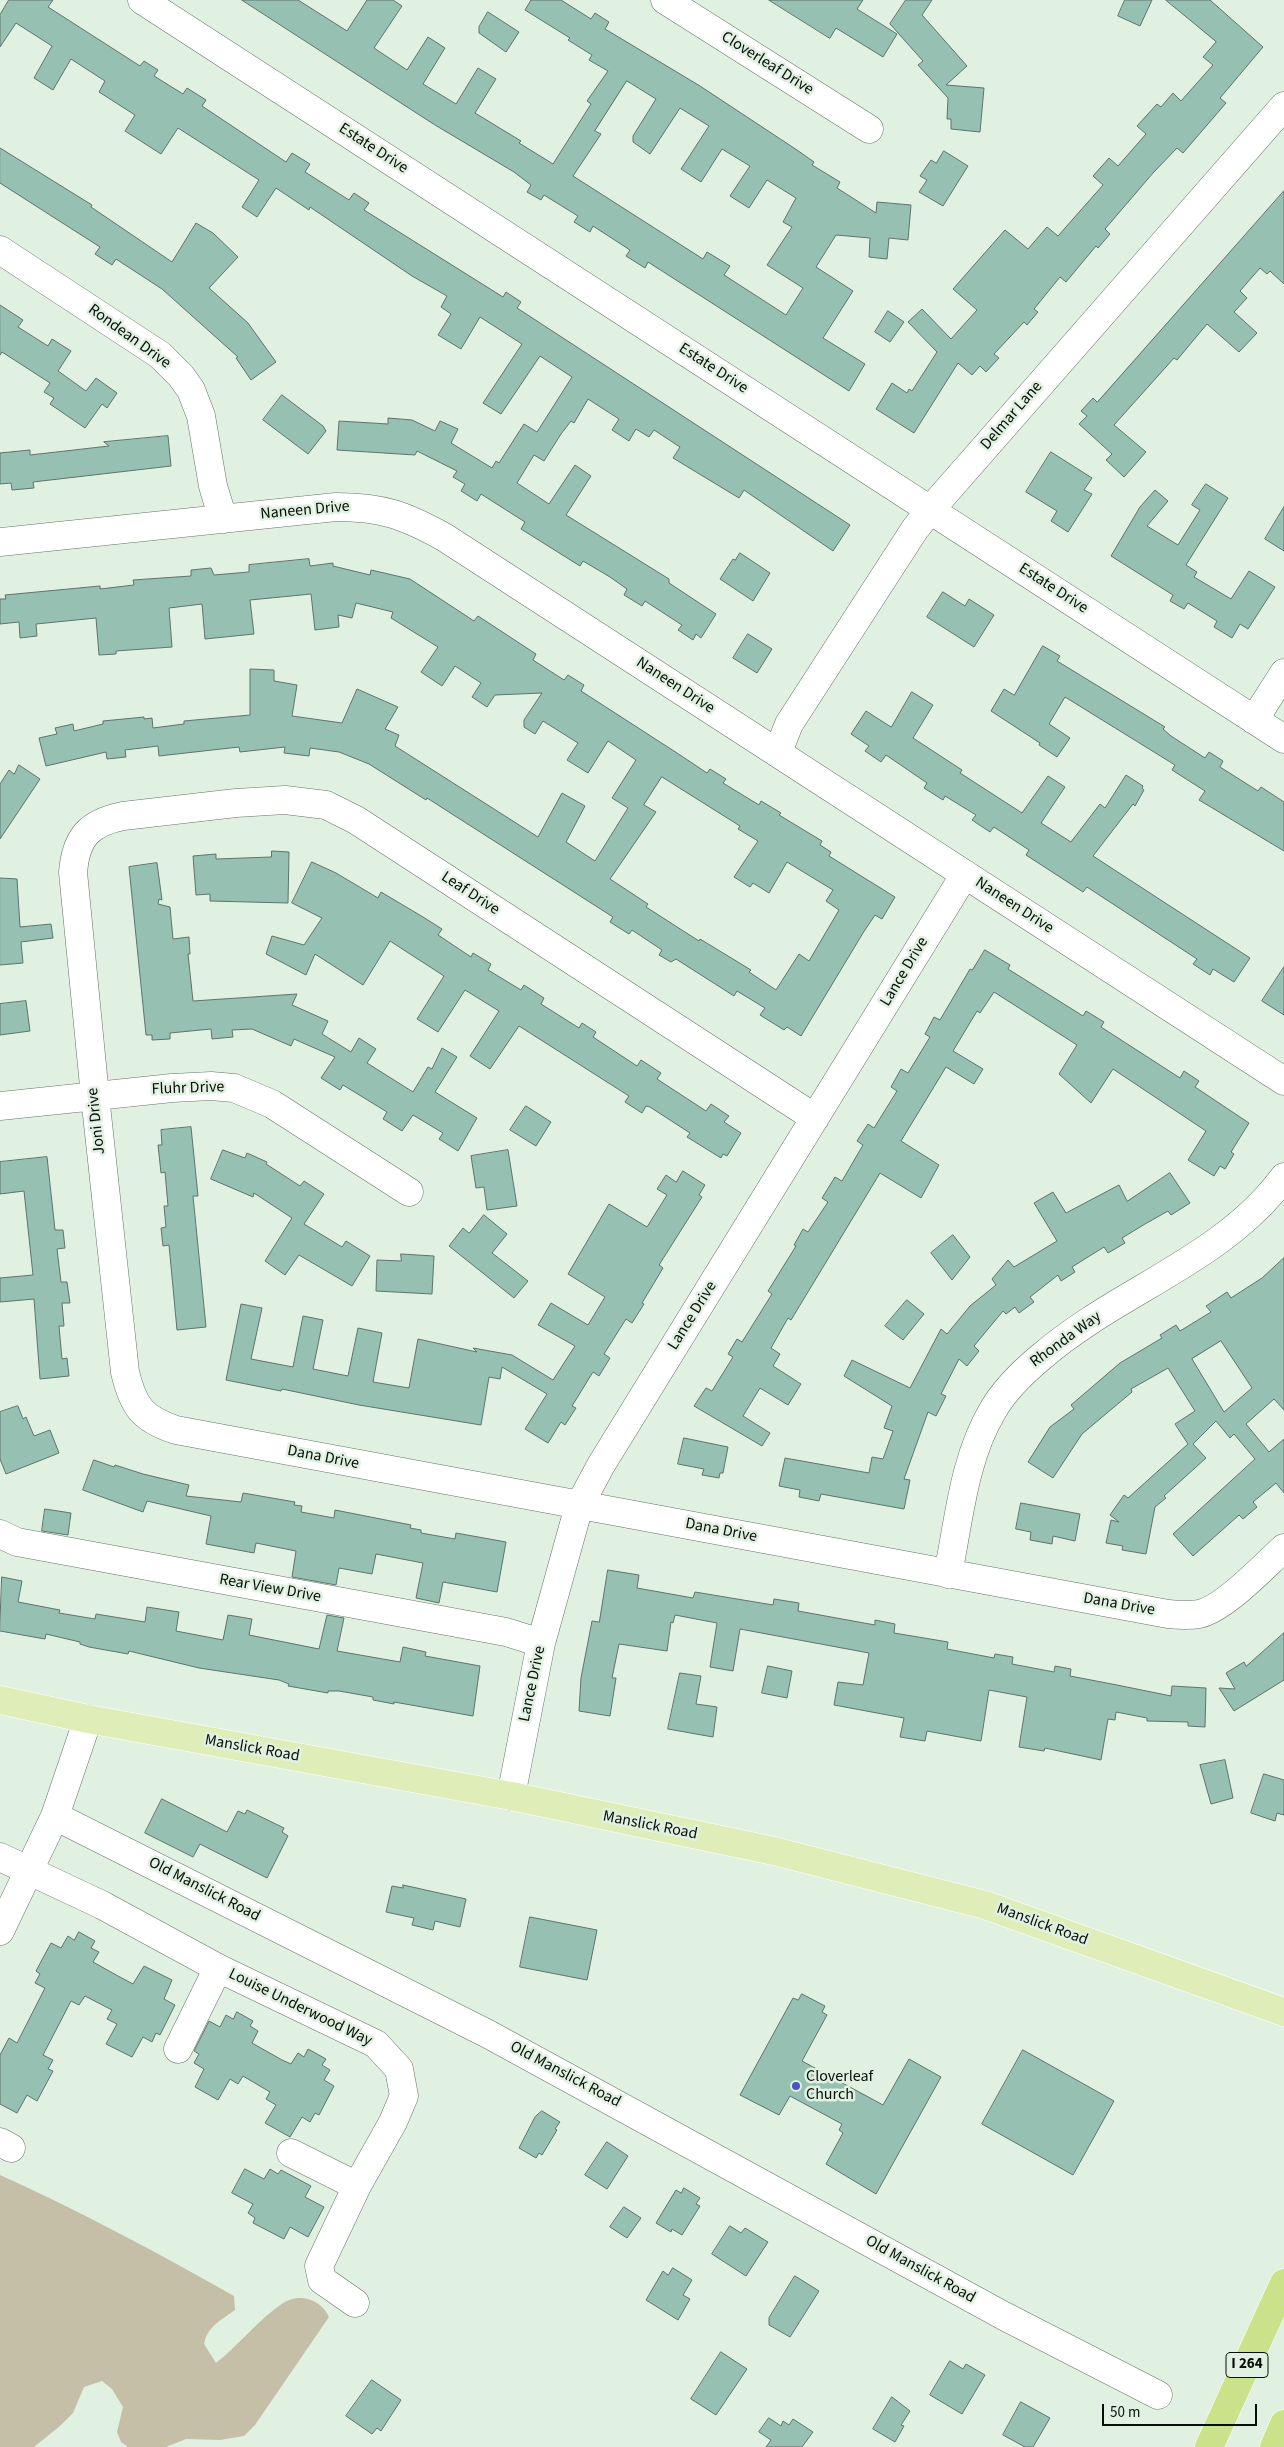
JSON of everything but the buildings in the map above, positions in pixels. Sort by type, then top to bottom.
[{"type":"highway","name":"I 264","points":[[1210,2447],[1284,2283]]},
{"type":"highway","points":[[1274,2447],[1284,2424]]},
{"type":"main road","name":"Manslick Road","points":[[0,1700],[88,1719],[511,1796],[774,1851],[985,1905],[1284,2012]]},
{"type":"street","name":"Estate Drive","points":[[142,0],[1284,739]]},
{"type":"street","name":"Cloverleaf Drive","points":[[665,0],[869,129]]},
{"type":"street","name":"Delmar Lane","points":[[778,752],[789,724],[931,509],[1284,106]]},
{"type":"street","name":"Rondean Drive","points":[[0,250],[160,355],[182,376],[191,390],[201,416],[213,486],[223,518]]},
{"type":"street","name":"Naneen Drive","points":[[0,542],[336,508],[366,507],[385,510],[417,522],[444,537],[778,752],[1284,1081]]},
{"type":"street","points":[[1254,720],[1284,673]]},
{"type":"street","name":"Leaf Drive","points":[[88,830],[105,820],[122,816],[236,803],[294,800],[326,805],[356,820],[815,1118]]},
{"type":"street","name":"Joni Drive","points":[[88,830],[78,843],[74,854],[73,872],[125,1372],[133,1398],[141,1412]]},
{"type":"street","name":"Lance Drive","points":[[511,1796],[541,1643],[580,1506],[601,1465],[965,874]]},
{"type":"street","name":"Fluhr Drive","points":[[0,1106],[172,1088],[211,1086],[234,1088],[272,1104],[408,1192]]},
{"type":"street","name":"Rhonda Way","points":[[948,1574],[972,1459],[993,1408],[1011,1385],[1071,1332],[1240,1225],[1284,1177]]},
{"type":"street","name":"Dana Drive","points":[[141,1412],[158,1424],[176,1430],[948,1574],[1188,1616],[1201,1614],[1216,1607],[1284,1548]]},
{"type":"street","name":"Rear View Drive","points":[[0,1534],[17,1542],[506,1632],[541,1643]]},
{"type":"street","points":[[0,1931],[27,1871],[55,1816],[88,1719]]},
{"type":"street","name":"Old Manslick Road","points":[[55,1816],[488,2034],[1004,2316],[1158,2395]]},
{"type":"street","name":"Louise Underwood Way","points":[[0,1857],[102,1906],[218,1968],[376,2044],[400,2069],[404,2096],[393,2122],[357,2186],[319,2266],[322,2280],[355,2303]]},
{"type":"street","points":[[178,2049],[218,1968]]},
{"type":"street","points":[[291,2153],[357,2186]]},
{"type":"shaded area","points":[[0,2175],[119,2233],[234,2296],[235,2310],[211,2328],[204,2344],[216,2363],[274,2309],[290,2300],[303,2298],[316,2302],[326,2311],[329,2317],[255,2425],[244,2436],[220,2440],[186,2439],[166,2447],[128,2447],[121,2442],[117,2432],[123,2407],[112,2389],[102,2381],[84,2387],[73,2413],[34,2447],[0,2447]]},
{"type":"place","name":"Cloverleaf Church","points":[[796,2086]]}]
